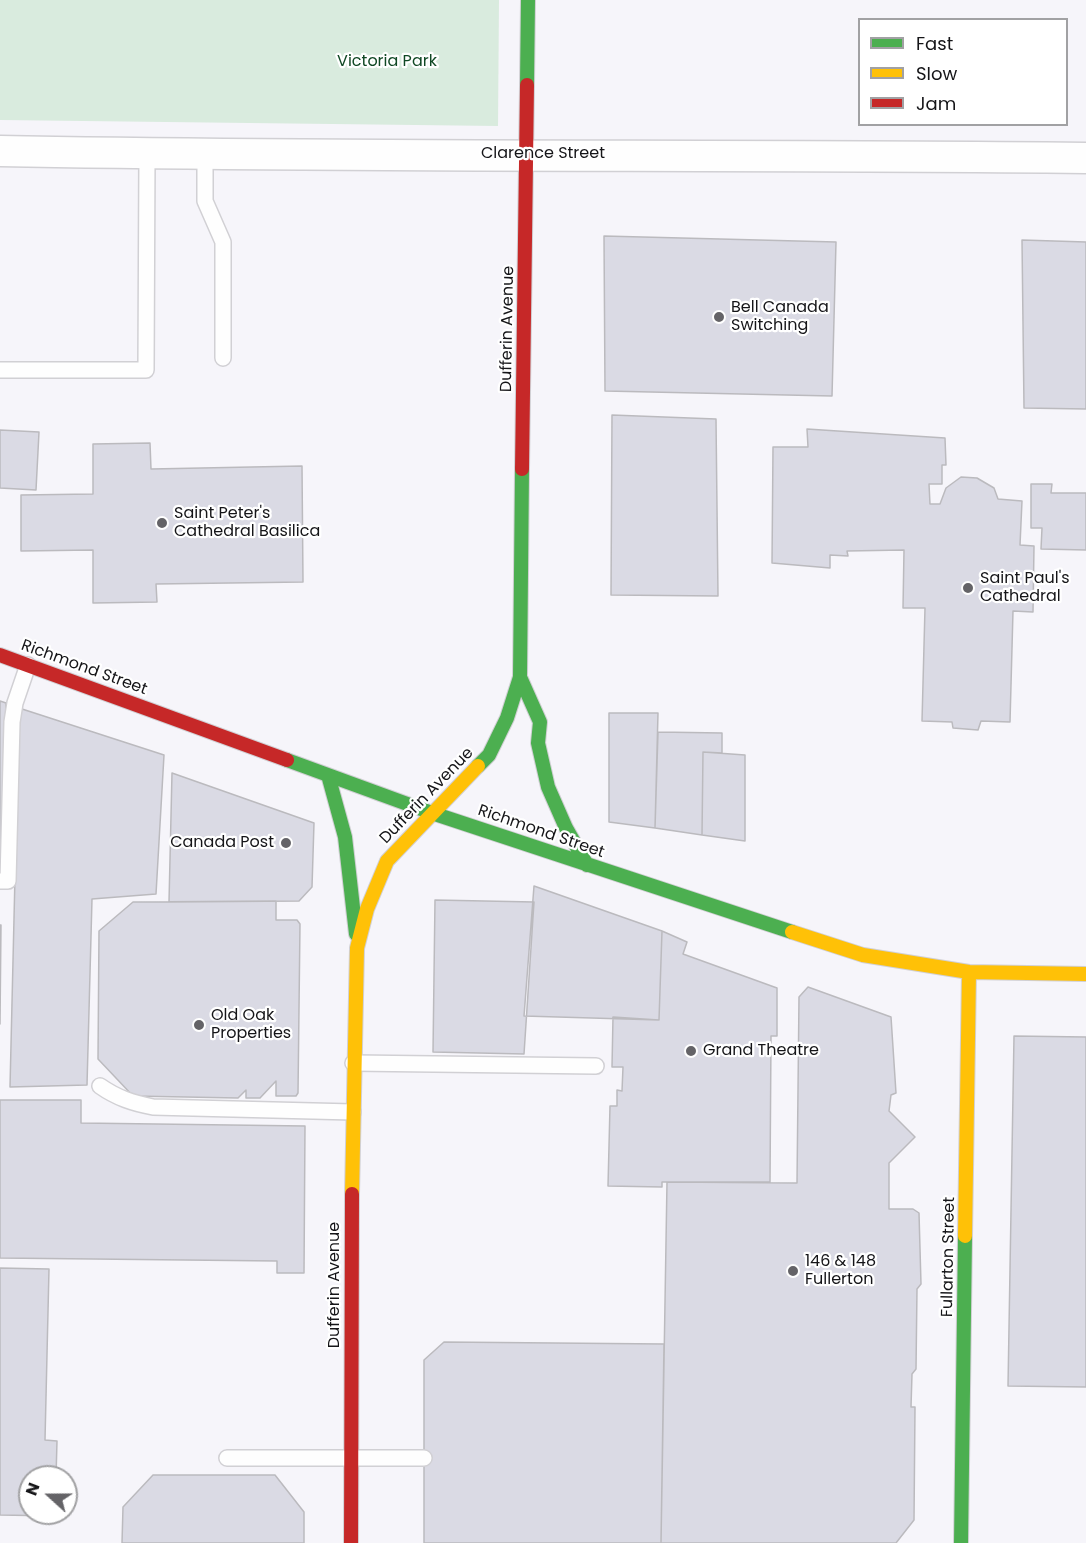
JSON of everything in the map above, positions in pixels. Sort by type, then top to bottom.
[{"type":"street","name":"Dufferin Avenue","points":[[351,1543],[353,1063],[357,948],[367,909],[387,861],[489,754],[507,718],[520,677],[528,0]]},
{"type":"street","name":"Clarence Street","points":[[0,151],[205,155],[1086,158]]},
{"type":"street","name":"Richmond Street","points":[[0,655],[432,813],[862,955],[969,972],[1086,974]]},
{"type":"street","points":[[520,677],[540,722],[538,743],[548,787],[566,828],[587,866]]},
{"type":"street","points":[[328,775],[345,837],[357,948]]},
{"type":"street","name":"Fullarton Street","points":[[961,1543],[969,972]]},
{"type":"lane","points":[[0,370],[146,370],[147,153]]},
{"type":"lane","points":[[205,155],[205,201],[223,242],[223,357]]},
{"type":"lane","points":[[0,881],[8,881],[13,713],[28,665]]},
{"type":"lane","points":[[353,1063],[596,1066]]},
{"type":"lane","points":[[100,1086],[132,1103],[153,1107],[353,1112]]},
{"type":"lane","points":[[227,1458],[424,1458]]},
{"type":"green space","name":"Victoria Park","points":[[0,0],[499,0],[498,126],[0,120]]},
{"type":"building","name":"Bell Canada Switching","points":[[604,236],[836,242],[832,396],[605,391]]},
{"type":"building","points":[[1022,240],[1086,242],[1086,409],[1024,408]]},
{"type":"building","points":[[612,415],[716,419],[718,596],[611,595]]},
{"type":"building","name":"Saint Paul's Cathedral","points":[[807,429],[945,438],[946,465],[942,465],[942,484],[929,484],[930,504],[940,504],[946,488],[961,477],[977,478],[994,488],[998,499],[1022,501],[1020,545],[1034,546],[1033,612],[1013,611],[1010,722],[981,721],[978,730],[953,728],[952,722],[922,721],[925,608],[903,608],[904,550],[847,551],[848,556],[830,555],[830,568],[772,563],[773,447],[808,447]]},
{"type":"building","points":[[0,430],[39,432],[36,490],[0,488]]},
{"type":"building","name":"Saint Peter's Cathedral Basilica","points":[[150,443],[151,469],[302,466],[303,582],[156,584],[157,602],[93,603],[93,550],[21,551],[21,495],[93,494],[93,444]]},
{"type":"building","points":[[1031,484],[1052,484],[1051,493],[1086,493],[1086,550],[1041,549],[1042,528],[1031,528]]},
{"type":"building","points":[[0,701],[6,703],[2,865],[0,865]]},
{"type":"building","points":[[19,708],[164,755],[156,894],[92,899],[87,1085],[10,1087]]},
{"type":"building","points":[[609,713],[658,713],[655,828],[609,822]]},
{"type":"building","points":[[658,732],[722,733],[722,753],[703,752],[702,835],[655,828]]},
{"type":"building","points":[[703,752],[745,755],[745,841],[702,835]]},
{"type":"building","points":[[172,773],[314,823],[312,887],[299,901],[169,902]]},
{"type":"building","points":[[534,886],[662,931],[659,1020],[524,1016]]},
{"type":"building","points":[[435,900],[534,902],[524,1054],[433,1052]]},
{"type":"building","name":"Old Oak Properties","points":[[276,901],[276,920],[297,920],[300,924],[298,1093],[296,1096],[276,1096],[276,1081],[260,1098],[246,1098],[246,1090],[238,1098],[133,1096],[98,1059],[99,931],[133,902]]},
{"type":"building","points":[[0,925],[1,925],[0,1024]]},
{"type":"building","name":"Grand Theatre","points":[[662,931],[687,942],[683,954],[777,988],[777,1036],[771,1036],[770,1182],[662,1182],[662,1187],[608,1186],[610,1106],[617,1106],[617,1090],[622,1091],[623,1067],[612,1067],[613,1017],[659,1020]]},
{"type":"building","name":"146 & 148 Fullerton","points":[[808,987],[891,1017],[896,1093],[891,1095],[889,1111],[915,1137],[889,1163],[889,1209],[913,1209],[919,1213],[921,1284],[917,1289],[916,1369],[912,1374],[911,1407],[915,1407],[914,1520],[896,1543],[661,1543],[667,1182],[797,1183],[799,997]]},
{"type":"building","points":[[1014,1036],[1086,1037],[1086,1387],[1008,1386]]},
{"type":"building","points":[[0,1100],[81,1100],[81,1123],[305,1126],[304,1273],[277,1273],[277,1261],[0,1258]]},
{"type":"building","points":[[0,1268],[49,1269],[45,1440],[57,1441],[56,1465],[18,1465],[18,1515],[0,1515]]},
{"type":"building","points":[[444,1342],[664,1344],[661,1543],[424,1543],[424,1360]]},
{"type":"building","points":[[153,1475],[275,1475],[304,1512],[304,1543],[122,1543],[123,1507]]},
{"type":"traffic: fast","points":[[527,85],[528,0]]},
{"type":"traffic: fast","points":[[478,766],[489,755],[507,718],[520,677],[522,469]]},
{"type":"traffic: fast","points":[[520,677],[540,722],[538,743],[548,787],[566,828],[587,865]]},
{"type":"traffic: fast","points":[[287,760],[432,813],[792,932]]},
{"type":"traffic: fast","points":[[328,775],[345,837],[356,934]]},
{"type":"traffic: fast","points":[[961,1543],[965,1236]]},
{"type":"traffic: slow","points":[[352,1194],[357,948],[367,909],[387,861],[478,766]]},
{"type":"traffic: slow","points":[[792,932],[863,955],[969,972],[1086,974]]},
{"type":"traffic: slow","points":[[965,1236],[969,972]]},
{"type":"traffic: jam","points":[[522,469],[527,85]]},
{"type":"traffic: jam","points":[[0,655],[287,760]]},
{"type":"traffic: jam","points":[[351,1543],[352,1194]]},
{"type":"place","name":"Bell Canada Switching","points":[[719,317]]},
{"type":"place","name":"Saint Peter's Cathedral Basilica","points":[[162,523]]},
{"type":"place","name":"Saint Paul's Cathedral","points":[[968,588]]},
{"type":"place","name":"Canada Post","points":[[286,843]]},
{"type":"place","name":"Old Oak Properties","points":[[199,1025]]},
{"type":"place","name":"Grand Theatre","points":[[691,1051]]},
{"type":"place","name":"146 & 148 Fullerton","points":[[793,1271]]}]
